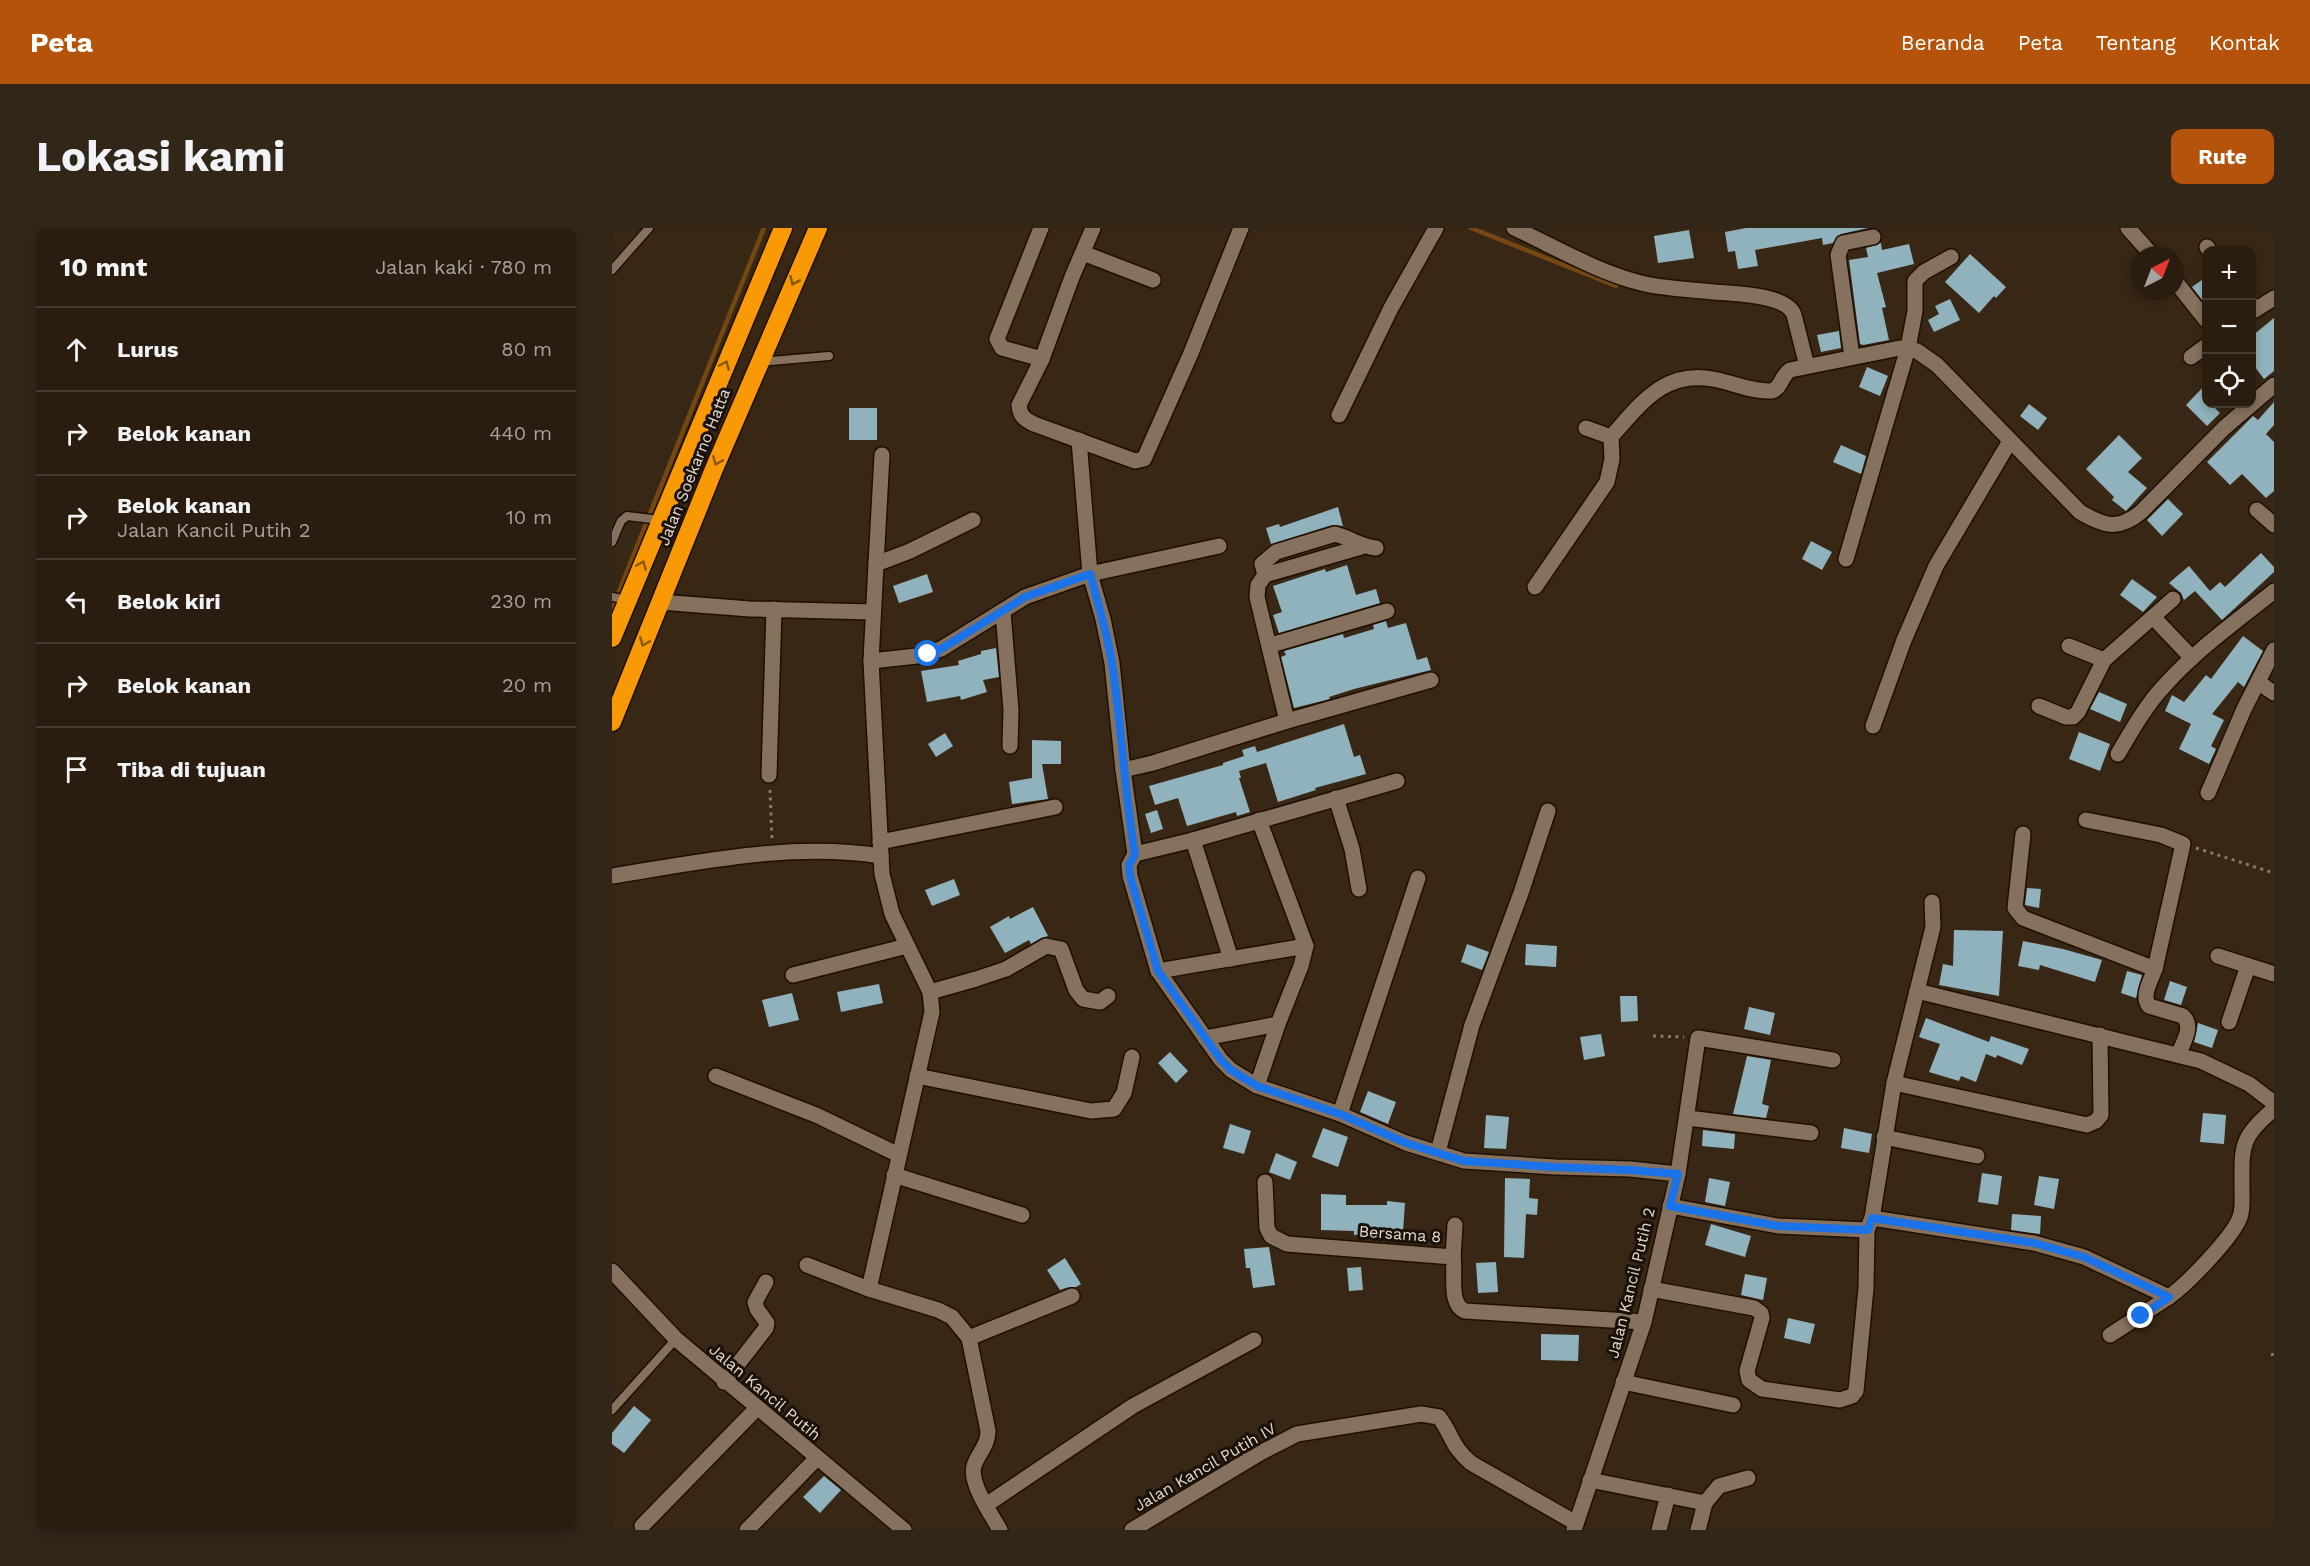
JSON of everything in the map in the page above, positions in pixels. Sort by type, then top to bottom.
[{"type":"highway","name":"Jalan Soekarno Hatta","points":[[612,638],[620,599],[660,520],[783,228]]},
{"type":"highway","name":"Jalan Soekarno Hatta","points":[[612,722],[759,362],[818,228]]},
{"type":"street","points":[[1041,228],[997,339],[1002,348],[1042,359]]},
{"type":"street","points":[[1093,228],[1042,359],[1019,405],[1020,412],[1024,419],[1034,424],[1135,461],[1144,459],[1191,353],[1241,228]]},
{"type":"street","points":[[1339,415],[1391,308],[1436,228]]},
{"type":"street","points":[[1514,228],[1580,259],[1642,284],[1758,297],[1786,303],[1792,309],[1807,366]]},
{"type":"street","points":[[2127,228],[2144,246]]},
{"type":"street","points":[[1852,357],[1838,255],[1844,243],[1873,237]]},
{"type":"street","points":[[1083,253],[1153,280]]},
{"type":"street","points":[[1846,559],[1908,348],[1915,311],[1915,281],[1924,272],[1952,257]]},
{"type":"street","points":[[2184,292],[2202,315]]},
{"type":"street","points":[[2256,308],[2274,298]]},
{"type":"street","points":[[1535,587],[1607,482],[1612,459],[1611,437],[1644,399],[1682,378],[1694,376],[1772,391],[1779,388],[1784,376],[1790,370],[1908,348],[1917,351],[1937,365],[2080,512],[2108,525],[2130,521],[2141,512],[2224,429],[2273,387]]},
{"type":"street","points":[[2191,357],[2202,349]]},
{"type":"street","points":[[1586,428],[1611,437]]},
{"type":"street","points":[[1079,440],[1090,574],[1103,619],[1112,663],[1123,770],[1135,854],[1129,865],[1130,876],[1158,971],[1205,1038],[1231,1070],[1257,1086],[1340,1114],[1406,1143],[1464,1161],[1678,1174]]},
{"type":"street","points":[[1873,726],[1904,640],[1936,566],[2010,441]]},
{"type":"street","points":[[869,1289],[932,1012],[930,992],[892,914],[882,874],[871,661],[882,455]]},
{"type":"street","points":[[2257,510],[2274,525]]},
{"type":"street","points":[[876,564],[910,551],[973,520]]},
{"type":"street","points":[[1287,721],[1257,597],[1258,585],[1265,575],[1262,564],[1276,552],[1335,534],[1368,547]]},
{"type":"street","points":[[871,661],[917,656],[941,649],[1025,597],[1090,574],[1219,546]]},
{"type":"street","points":[[2118,754],[2147,707],[2164,686],[2193,658],[2274,591]]},
{"type":"street","points":[[2039,706],[2066,717],[2073,717],[2078,712],[2104,660],[2173,599]]},
{"type":"street","points":[[660,602],[873,612]]},
{"type":"street","points":[[769,775],[774,609]]},
{"type":"street","points":[[1270,645],[1387,611]]},
{"type":"street","points":[[1003,612],[1011,710],[1010,746]]},
{"type":"street","points":[[2153,617],[2193,658]]},
{"type":"street","points":[[2069,645],[2104,660]]},
{"type":"street","points":[[2208,793],[2244,709],[2274,650]]},
{"type":"street","points":[[1123,770],[1431,680]]},
{"type":"street","points":[[2258,682],[2274,693]]},
{"type":"street","points":[[1135,854],[1193,840],[1397,781]]},
{"type":"street","points":[[1336,798],[1352,849],[1359,889]]},
{"type":"street","points":[[612,876],[690,863],[808,850],[881,849],[1055,807]]},
{"type":"street","points":[[1438,1152],[1472,1025],[1521,893],[1548,811]]},
{"type":"street","points":[[1257,1086],[1301,966],[1306,946],[1258,820]]},
{"type":"street","points":[[2086,820],[2161,835],[2183,844],[2155,969],[2145,997],[2149,1006],[2183,1016],[2187,1020],[2189,1026],[2178,1055]]},
{"type":"street","points":[[2023,834],[2015,908],[2018,914],[2023,918],[2155,969]]},
{"type":"street","points":[[1193,840],[1231,959]]},
{"type":"street","points":[[1340,1114],[1418,878]]},
{"type":"street","points":[[1651,1289],[1754,1308],[1761,1313],[1762,1318],[1747,1371],[1749,1380],[1762,1389],[1840,1400],[1852,1396],[1856,1391],[1870,1224],[1894,1083],[1933,927],[1932,902]]},
{"type":"street","points":[[793,975],[907,946]]},
{"type":"street","points":[[930,992],[1006,969],[1046,946],[1054,946],[1061,949],[1076,990],[1083,999],[1100,1002],[1108,996]]},
{"type":"street","points":[[1158,971],[1306,946]]},
{"type":"street","points":[[2218,956],[2274,974]]},
{"type":"street","points":[[2229,1022],[2248,966]]},
{"type":"street","points":[[1917,991],[2201,1061],[2249,1084],[2274,1103]]},
{"type":"street","points":[[1205,1038],[1278,1024]]},
{"type":"street","points":[[1894,1083],[2087,1125],[2101,1115],[2100,1035]]},
{"type":"street","points":[[1698,1038],[1833,1060]]},
{"type":"street","name":"Jalan Kancil Putih 2","points":[[1575,1527],[1644,1322],[1678,1174],[1698,1038]]},
{"type":"street","points":[[917,1076],[1091,1111],[1107,1111],[1114,1109],[1124,1093],[1132,1057]]},
{"type":"street","points":[[716,1076],[816,1115],[899,1155]]},
{"type":"street","points":[[2110,1335],[2182,1288],[2234,1230],[2242,1208],[2242,1148],[2254,1125],[2274,1109]]},
{"type":"street","points":[[1688,1118],[1811,1133]]},
{"type":"street","points":[[1884,1137],[1977,1156]]},
{"type":"street","points":[[894,1175],[1022,1215]]},
{"type":"street","name":"Bersama 8","points":[[1265,1182],[1267,1228],[1271,1236],[1287,1244],[1453,1257],[1455,1272],[1453,1296],[1456,1304],[1465,1311],[1644,1322]]},
{"type":"street","points":[[1670,1206],[1778,1226],[1870,1224],[2034,1243],[2084,1257],[2169,1297]]},
{"type":"street","points":[[1453,1257],[1455,1225]]},
{"type":"street","points":[[807,1265],[869,1289],[938,1310],[952,1317],[969,1338],[988,1431],[988,1441],[974,1466],[974,1480],[1000,1530]]},
{"type":"street","name":"Jalan Kancil Putih","points":[[612,1271],[676,1339],[724,1382],[904,1530]]},
{"type":"street","points":[[724,1382],[766,1328],[767,1323],[755,1302],[766,1282]]},
{"type":"street","points":[[969,1338],[1072,1296]]},
{"type":"street","points":[[986,1505],[1133,1406],[1254,1340]]},
{"type":"street","points":[[1623,1383],[1734,1405]]},
{"type":"street","points":[[642,1526],[757,1408]]},
{"type":"street","name":"Jalan Kancil Putih IV","points":[[1132,1530],[1260,1453],[1297,1434],[1421,1414],[1439,1417],[1457,1451],[1471,1463],[1575,1527]]},
{"type":"street","points":[[747,1530],[816,1459]]},
{"type":"street","points":[[1698,1530],[1705,1503],[1719,1486],[1748,1478]]},
{"type":"street","points":[[1590,1480],[1705,1503]]},
{"type":"street","points":[[1659,1530],[1668,1495]]},
{"type":"lane","points":[[612,270],[650,228]]},
{"type":"lane","points":[[759,362],[829,356]]},
{"type":"lane","points":[[612,543],[621,521],[627,516],[660,520]]},
{"type":"lane","points":[[612,1410],[676,1339]]},
{"type":"path","points":[[769,775],[773,854]]},
{"type":"path","points":[[2183,844],[2274,873]]},
{"type":"path","points":[[1653,1036],[1698,1038]]},
{"type":"building","points":[[1746,228],[1868,228],[1841,234],[1833,243],[1823,245],[1822,238],[1755,250],[1758,266],[1738,269],[1735,251],[1728,252],[1725,232]]},
{"type":"building","points":[[1689,230],[1694,258],[1658,263],[1654,236]]},
{"type":"building","points":[[1881,243],[1882,250],[1909,244],[1914,264],[1877,273],[1886,307],[1882,308],[1889,340],[1863,345],[1860,344],[1849,260],[1868,257],[1866,248]]},
{"type":"building","points":[[1970,254],[2006,287],[1996,298],[1994,296],[1979,313],[1945,282]]},
{"type":"building","points":[[2202,280],[2202,300],[2192,287]]},
{"type":"building","points":[[1950,299],[1960,320],[1934,332],[1928,320],[1939,314],[1935,306]]},
{"type":"building","points":[[2274,318],[2274,371],[2264,379],[2256,368],[2256,333]]},
{"type":"building","points":[[1839,331],[1841,348],[1821,352],[1817,335]]},
{"type":"building","points":[[1867,367],[1888,376],[1880,396],[1859,387]]},
{"type":"building","points":[[2202,388],[2202,408],[2215,408],[2220,413],[2207,426],[2186,405]]},
{"type":"building","points":[[2274,402],[2274,425],[2266,434],[2274,442],[2274,491],[2266,498],[2242,474],[2230,485],[2207,462],[2253,416],[2258,420]]},
{"type":"building","points":[[2029,404],[2047,418],[2038,430],[2020,416]]},
{"type":"building","points":[[849,408],[877,408],[877,440],[849,440]]},
{"type":"building","points":[[2119,435],[2142,458],[2128,472],[2147,488],[2126,511],[2112,500],[2114,497],[2086,469]]},
{"type":"building","points":[[1841,445],[1866,456],[1861,474],[1833,462]]},
{"type":"building","points":[[2168,499],[2183,514],[2162,536],[2147,520]]},
{"type":"building","points":[[1338,507],[1343,526],[1332,525],[1271,544],[1266,528],[1279,524],[1280,527]]},
{"type":"building","points":[[1811,541],[1832,552],[1822,570],[1802,559]]},
{"type":"building","points":[[2261,553],[2274,567],[2274,572],[2222,620],[2195,591],[2184,600],[2181,593],[2169,583],[2189,566],[2210,591],[2220,582],[2225,587]]},
{"type":"building","points":[[1347,565],[1356,595],[1376,589],[1380,603],[1279,633],[1273,615],[1282,612],[1273,586],[1325,569],[1326,572]]},
{"type":"building","points":[[927,574],[933,592],[899,603],[893,586]]},
{"type":"building","points":[[2132,579],[2157,597],[2143,612],[2120,595]]},
{"type":"building","points":[[1386,621],[1388,628],[1406,623],[1417,660],[1427,657],[1431,670],[1354,689],[1329,697],[1330,699],[1294,708],[1281,657],[1286,655],[1284,651],[1343,634],[1344,638],[1374,629],[1373,625]]},
{"type":"building","points":[[2243,636],[2263,651],[2244,687],[2238,682],[2212,714],[2224,720],[2211,746],[2216,749],[2209,764],[2179,749],[2191,724],[2165,711],[2172,695],[2184,702],[2206,675],[2211,679]]},
{"type":"building","points":[[996,648],[999,677],[983,680],[987,692],[961,700],[960,696],[927,702],[921,671],[959,665],[958,661],[981,654],[981,651]]},
{"type":"building","points":[[2099,692],[2127,704],[2120,722],[2090,709]]},
{"type":"building","points":[[1344,724],[1354,757],[1360,755],[1366,774],[1315,788],[1316,790],[1278,802],[1266,763],[1239,771],[1241,778],[1239,778],[1250,812],[1237,816],[1236,812],[1187,826],[1178,798],[1155,805],[1149,786],[1223,765],[1223,763],[1244,756],[1242,750],[1255,746],[1257,752]]},
{"type":"building","points":[[2079,732],[2110,744],[2100,771],[2069,759]]},
{"type":"building","points":[[945,733],[953,746],[936,757],[928,744]]},
{"type":"building","points":[[1032,740],[1061,741],[1061,764],[1042,764],[1048,799],[1012,804],[1009,782],[1032,778]]},
{"type":"building","points":[[1157,810],[1163,829],[1151,833],[1145,814]]},
{"type":"building","points":[[954,879],[960,895],[932,906],[925,890]]},
{"type":"building","points":[[2027,888],[2041,889],[2039,908],[2025,905]]},
{"type":"building","points":[[1033,907],[1048,936],[1031,944],[1029,940],[1005,953],[990,927],[1009,916],[1010,919]]},
{"type":"building","points":[[1954,930],[2003,931],[1999,996],[1939,985],[1943,964],[1953,966]]},
{"type":"building","points":[[2023,941],[2102,960],[2095,982],[2040,965],[2039,970],[2018,966]]},
{"type":"building","points":[[1467,944],[1489,952],[1482,970],[1461,962]]},
{"type":"building","points":[[1526,944],[1557,946],[1556,967],[1525,965]]},
{"type":"building","points":[[2127,971],[2142,975],[2136,998],[2121,993]]},
{"type":"building","points":[[2170,981],[2187,987],[2181,1005],[2164,1000]]},
{"type":"building","points":[[879,984],[883,1003],[841,1012],[837,992]]},
{"type":"building","points":[[792,993],[799,1020],[769,1027],[762,1000]]},
{"type":"building","points":[[1620,996],[1637,996],[1638,1021],[1621,1022]]},
{"type":"building","points":[[1749,1007],[1775,1013],[1770,1035],[1744,1029]]},
{"type":"building","points":[[1926,1018],[1989,1042],[1991,1036],[2029,1049],[2022,1065],[1997,1055],[1996,1058],[1986,1054],[1976,1082],[1961,1076],[1959,1081],[1929,1072],[1940,1044],[1919,1037]]},
{"type":"building","points":[[2198,1023],[2218,1030],[2212,1048],[2194,1042]]},
{"type":"building","points":[[1601,1034],[1605,1056],[1584,1060],[1580,1037]]},
{"type":"building","points":[[1170,1052],[1188,1071],[1176,1083],[1158,1063]]},
{"type":"building","points":[[1747,1056],[1771,1060],[1762,1104],[1769,1106],[1766,1118],[1733,1114]]},
{"type":"building","points":[[1368,1091],[1396,1102],[1388,1124],[1360,1112]]},
{"type":"building","points":[[2203,1113],[2226,1115],[2224,1144],[2200,1142]]},
{"type":"building","points":[[1486,1115],[1509,1117],[1506,1149],[1484,1148]]},
{"type":"building","points":[[1230,1124],[1251,1131],[1244,1154],[1223,1148]]},
{"type":"building","points":[[1323,1128],[1348,1137],[1338,1167],[1312,1157]]},
{"type":"building","points":[[1844,1128],[1872,1134],[1869,1153],[1841,1148]]},
{"type":"building","points":[[1703,1130],[1735,1134],[1734,1149],[1702,1146]]},
{"type":"building","points":[[1276,1153],[1297,1162],[1290,1180],[1269,1172]]},
{"type":"building","points":[[1982,1173],[2002,1176],[1998,1205],[1978,1202]]},
{"type":"building","points":[[2039,1176],[2059,1179],[2054,1209],[2034,1205]]},
{"type":"building","points":[[1505,1178],[1530,1179],[1529,1198],[1538,1199],[1537,1215],[1526,1214],[1524,1258],[1504,1257]]},
{"type":"building","points":[[1709,1178],[1730,1182],[1725,1206],[1705,1202]]},
{"type":"building","points":[[1321,1194],[1346,1195],[1346,1205],[1387,1205],[1387,1201],[1405,1203],[1403,1232],[1373,1229],[1373,1234],[1354,1235],[1354,1231],[1321,1230]]},
{"type":"building","points":[[2012,1214],[2041,1216],[2040,1234],[2011,1230]]},
{"type":"building","points":[[1711,1224],[1751,1236],[1745,1257],[1705,1245]]},
{"type":"building","points":[[1269,1247],[1275,1285],[1253,1288],[1250,1268],[1246,1268],[1244,1249]]},
{"type":"building","points":[[1065,1258],[1081,1284],[1060,1290],[1047,1270]]},
{"type":"building","points":[[1496,1262],[1498,1292],[1478,1293],[1476,1263]]},
{"type":"building","points":[[1361,1267],[1363,1290],[1349,1291],[1347,1268]]},
{"type":"building","points":[[1745,1274],[1767,1278],[1763,1300],[1741,1295]]},
{"type":"building","points":[[1788,1318],[1815,1324],[1810,1344],[1784,1338]]},
{"type":"building","points":[[1541,1334],[1579,1335],[1578,1361],[1541,1360]]},
{"type":"building","points":[[634,1406],[651,1420],[624,1453],[612,1444],[612,1433]]},
{"type":"building","points":[[824,1476],[841,1490],[820,1513],[803,1497]]},
{"type":"waterway","points":[[612,609],[764,228]]},
{"type":"waterway","points":[[1471,228],[1616,286]]},
{"type":"route","points":[[928,654],[941,649],[1025,597],[1090,574],[1103,619],[1112,663],[1123,770],[1135,854],[1129,865],[1130,876],[1158,971],[1221,1060],[1231,1070],[1257,1086],[1340,1114],[1406,1143],[1464,1161],[1678,1174],[1670,1206],[1778,1226],[1868,1230],[1872,1218],[2034,1243],[2084,1257],[2169,1297],[2141,1316]]}]
